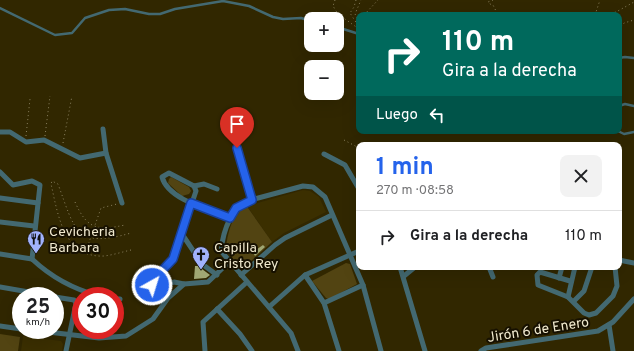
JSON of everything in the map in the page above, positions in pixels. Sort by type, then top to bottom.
[{"type":"street","points":[[103,128],[106,153],[122,203]]},
{"type":"street","points":[[0,132],[10,132],[26,142],[44,140],[80,158],[106,153]]},
{"type":"street","points":[[237,148],[252,200]]},
{"type":"street","points":[[324,154],[346,165],[356,183]]},
{"type":"street","points":[[0,172],[13,185],[32,181],[40,185],[34,226],[32,259]]},
{"type":"street","points":[[217,189],[204,184],[194,186],[169,173],[162,177],[173,192],[191,203],[230,218]]},
{"type":"street","points":[[194,186],[196,191],[173,259],[152,282],[152,286],[157,289],[174,282],[184,284],[208,282],[229,262]]},
{"type":"street","points":[[298,351],[291,333],[221,251],[230,218],[236,208],[252,200],[309,186],[319,190],[325,197],[356,269]]},
{"type":"street","points":[[0,198],[38,203]]},
{"type":"street","points":[[241,275],[280,241],[332,215]]},
{"type":"street","points":[[0,222],[34,226]]},
{"type":"street","points":[[182,234],[202,264],[217,275]]},
{"type":"street","points":[[269,307],[305,275],[356,252]]},
{"type":"street","points":[[0,254],[32,259],[42,268],[72,287]]},
{"type":"street","points":[[622,261],[634,263]]},
{"type":"street","points":[[356,270],[363,285],[381,351]]},
{"type":"street","points":[[401,270],[425,351]]},
{"type":"street","points":[[404,276],[411,270]]},
{"type":"street","points":[[490,270],[493,277]]},
{"type":"street","points":[[559,278],[561,270]]},
{"type":"street","points":[[568,297],[570,281],[574,270]]},
{"type":"street","points":[[574,301],[584,291],[591,270]]},
{"type":"street","points":[[570,281],[540,272],[537,275],[537,283],[544,288],[568,297],[574,301],[584,313],[590,315],[596,313],[613,296],[617,286],[615,270]]},
{"type":"street","points":[[305,275],[324,303],[339,351]]},
{"type":"street","points":[[206,351],[203,322],[247,282]]},
{"type":"street","points":[[64,334],[98,338],[126,336],[154,319],[168,298],[184,284]]},
{"type":"street","points":[[324,303],[363,285]]},
{"type":"street","points":[[0,287],[12,289]]},
{"type":"street","points":[[64,298],[74,300],[76,303],[66,351]]},
{"type":"street","name":"Jirón 6 de Enero","points":[[481,351],[486,348],[592,333],[609,325],[634,298]]},
{"type":"street","points":[[217,309],[240,334],[252,351]]},
{"type":"street","points":[[609,325],[613,351]]},
{"type":"street","points":[[0,326],[12,328]]},
{"type":"lane","points":[[0,8],[55,35],[72,33],[84,18],[109,10],[126,9],[149,14],[160,14],[175,9],[223,1],[249,6],[272,17],[284,19],[304,19]]},
{"type":"lane","points":[[344,29],[356,33]]},
{"type":"lane","points":[[622,58],[634,58]]},
{"type":"lane","points":[[622,105],[625,104],[634,106]]},
{"type":"lane","points":[[622,133],[634,132]]},
{"type":"path","points":[[335,0],[333,6],[338,14],[356,28]]},
{"type":"path","points":[[356,0],[350,13],[356,22]]},
{"type":"path","points":[[356,16],[355,14],[361,0]]},
{"type":"path","points":[[367,12],[378,0]]},
{"type":"path","points":[[493,0],[488,2],[493,4],[497,12]]},
{"type":"path","points":[[596,12],[600,0]]},
{"type":"path","points":[[616,12],[634,2]]},
{"type":"path","points":[[622,26],[634,20]]},
{"type":"path","points":[[44,140],[50,96]]},
{"type":"path","points":[[62,149],[72,96]]},
{"type":"path","points":[[26,142],[30,99]]},
{"type":"path","points":[[344,140],[356,146]]},
{"type":"path","points":[[131,233],[114,238],[91,238],[79,233],[72,224],[58,184],[52,181],[51,184],[57,213],[63,231],[78,249],[104,256],[131,250]]},
{"type":"path","points":[[75,202],[82,218],[95,227],[108,229],[125,225]]},
{"type":"path","points":[[86,252],[103,206],[122,203]]},
{"type":"shaded area","points":[[171,177],[189,187],[191,191],[189,194],[182,196],[168,183]]},
{"type":"shaded area","points":[[303,190],[310,191],[319,197],[326,212],[284,233],[272,242],[247,206]]},
{"type":"shaded area","points":[[246,205],[272,242],[250,262],[244,265],[234,260],[226,249],[231,225],[237,213]]},
{"type":"shaded area","points":[[346,263],[350,264],[357,284],[329,299],[326,298],[312,281]]},
{"type":"shaded area","points":[[0,334],[12,336],[12,339],[20,339],[18,351],[0,351]]},
{"type":"shaded area","points":[[23,339],[46,339],[61,341],[63,344],[62,351],[21,351]]},
{"type":"building","points":[[263,245],[265,247],[255,256],[253,252]]},
{"type":"building","name":"Capilla Cristo Rey","points":[[195,266],[198,266],[210,275],[206,278],[194,279]]},
{"type":"place","name":"Cevicheria Barbara","points":[[36,254]]},
{"type":"place","name":"Capilla Cristo Rey","points":[[201,270]]},
{"type":"route","points":[[152,285],[153,280],[173,259],[191,203],[230,218],[236,208],[247,201],[252,200],[237,148]]}]
